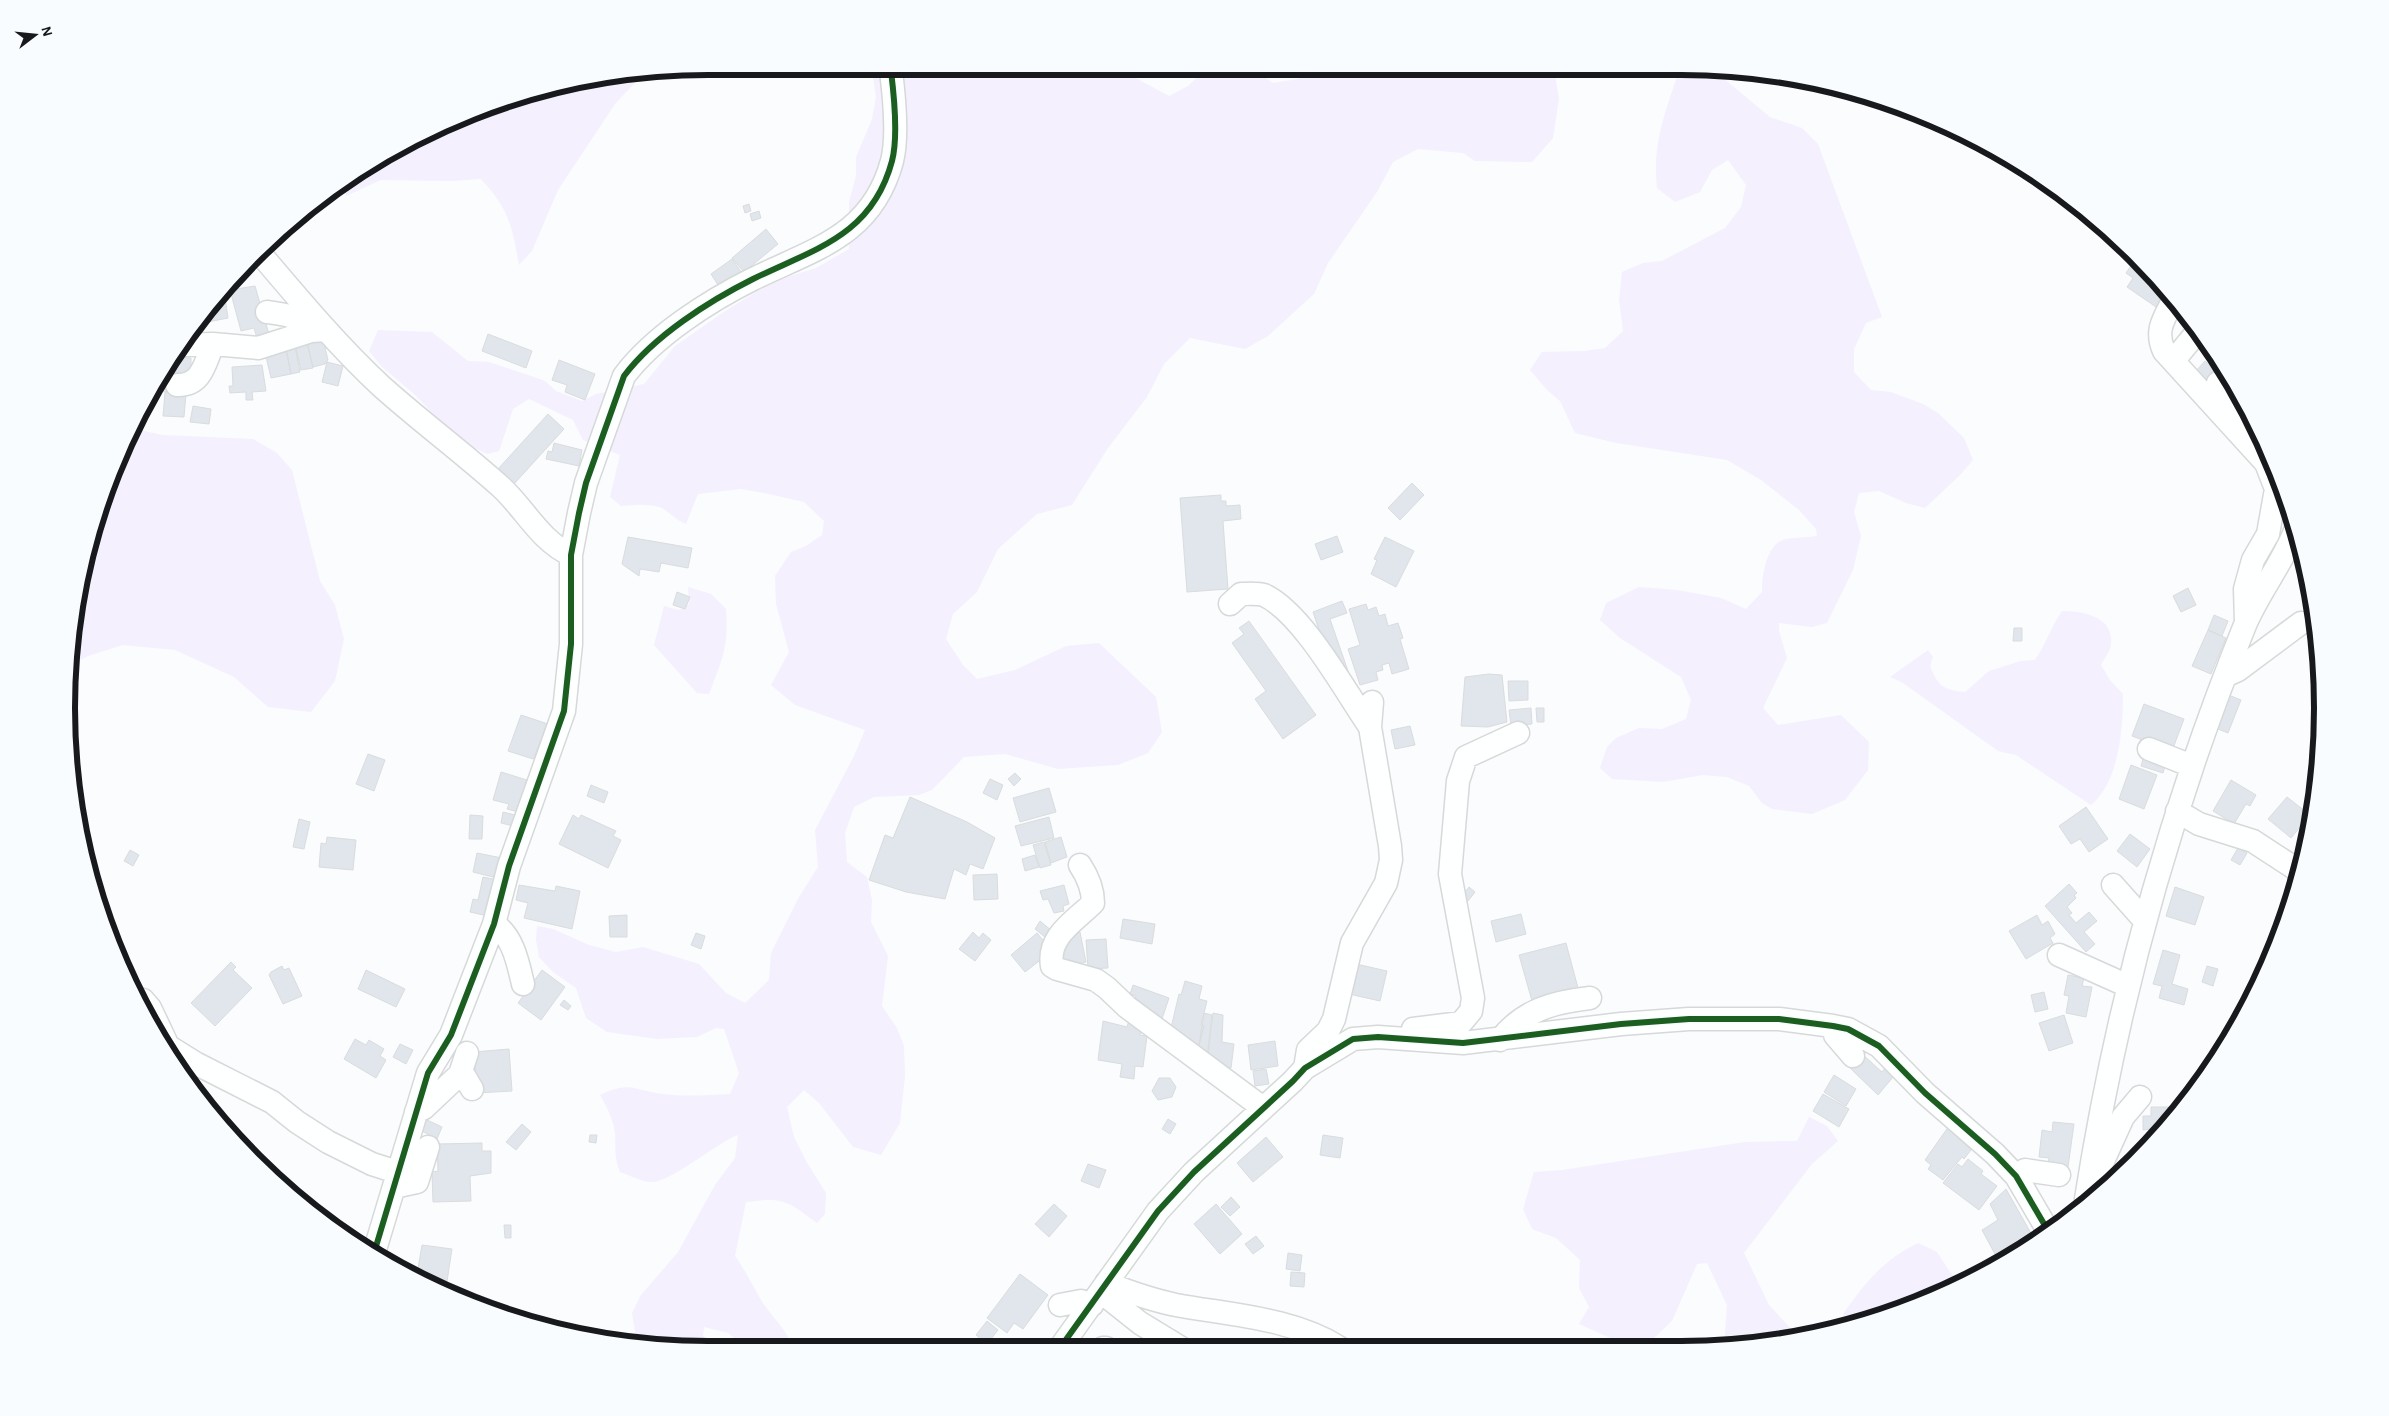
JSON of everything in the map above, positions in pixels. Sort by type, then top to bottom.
[{"type":"street","points":[[376,1246],[428,1073],[451,1035],[494,924],[509,866],[564,711],[571,644],[572,554],[586,482],[624,376],[634,362],[700,310],[753,279],[827,245],[867,212],[880,192],[892,160],[895,104],[891,75]]},
{"type":"street","points":[[263,257],[318,330],[504,490],[551,544],[572,554]]},
{"type":"street","points":[[2170,307],[2161,322],[2159,340],[2164,351],[2263,460]]},
{"type":"street","points":[[267,312],[298,319],[318,330]]},
{"type":"street","points":[[188,348],[205,354],[258,348],[318,330]]},
{"type":"street","points":[[2174,360],[2193,337]]},
{"type":"street","points":[[177,385],[190,384],[195,381],[202,373],[205,354]]},
{"type":"street","points":[[2218,383],[2232,398]]},
{"type":"street","points":[[2246,622],[2245,589],[2253,560],[2268,534],[2275,492]]},
{"type":"street","points":[[2087,1190],[2103,1097],[2128,986],[2142,930],[2177,811],[2246,622],[2291,541]]},
{"type":"street","points":[[1230,604],[1241,594],[1262,594],[1284,608],[1322,656],[1370,727]]},
{"type":"street","points":[[2227,675],[2238,670],[2301,623]]},
{"type":"street","points":[[1305,1068],[1308,1050],[1328,1031],[1334,1019],[1352,943],[1386,883],[1391,860],[1370,727],[1372,702]]},
{"type":"street","points":[[1065,1341],[1158,1211],[1194,1172],[1293,1082],[1305,1068],[1353,1039],[1378,1037],[1426,1026],[1461,1023],[1471,1011],[1472,990],[1450,874],[1458,781],[1466,757],[1518,733]]},
{"type":"street","points":[[2149,750],[2192,766]]},
{"type":"street","points":[[2177,811],[2199,824],[2261,836],[2273,856],[2294,863]]},
{"type":"street","points":[[1080,865],[1088,877],[1093,894],[1093,903],[1067,925],[1057,938],[1052,951],[1052,966],[1101,984],[1258,1113]]},
{"type":"street","points":[[2113,885],[2142,930],[2151,933],[2163,905]]},
{"type":"street","points":[[494,924],[502,929],[508,938],[523,984]]},
{"type":"street","points":[[2059,955],[2128,986]]},
{"type":"street","points":[[1500,1040],[1511,1025],[1521,1017],[1547,1006],[1590,998]]},
{"type":"street","points":[[1378,1037],[1463,1044],[1621,1024],[1689,1019],[1779,1019],[1848,1029],[1879,1046],[1925,1093],[1995,1154],[2016,1176],[2045,1225]]},
{"type":"street","points":[[1833,1026],[1835,1035],[1853,1056]]},
{"type":"street","points":[[177,1051],[197,1064],[272,1102],[297,1122],[328,1142],[372,1164],[395,1180],[417,1182],[428,1147]]},
{"type":"street","points":[[416,1112],[466,1082],[467,1053]]},
{"type":"street","points":[[1174,1060],[1204,1077],[1258,1113]]},
{"type":"street","points":[[2087,1190],[2104,1160],[2123,1117],[2140,1097]]},
{"type":"street","points":[[2016,1176],[2025,1170],[2059,1175]]},
{"type":"street","points":[[1100,1293],[1140,1323],[1170,1341]]},
{"type":"street","points":[[1060,1304],[1081,1301],[1100,1293],[1135,1294],[1173,1304],[1231,1314],[1296,1329],[1328,1341]]},
{"type":"shaded area","points":[[873,75],[1133,75],[1169,96],[1188,86],[1200,75],[1261,75],[1273,83],[1298,79],[1299,75],[1555,75],[1559,99],[1553,138],[1532,162],[1475,161],[1463,153],[1418,149],[1393,162],[1377,192],[1328,263],[1314,294],[1268,336],[1245,349],[1190,338],[1164,364],[1147,397],[1108,448],[1072,505],[1037,514],[998,549],[977,592],[953,614],[946,639],[963,665],[977,679],[1015,670],[1066,646],[1099,643],[1156,697],[1162,732],[1148,753],[1118,765],[1058,769],[1005,754],[964,757],[932,790],[919,795],[874,797],[854,807],[845,833],[847,862],[867,877],[872,900],[871,922],[888,956],[882,1006],[897,1028],[904,1046],[905,1076],[900,1123],[881,1155],[853,1147],[819,1103],[804,1090],[787,1107],[794,1137],[826,1193],[825,1214],[817,1223],[784,1202],[769,1200],[746,1202],[735,1256],[763,1303],[790,1341],[738,1341],[728,1333],[704,1327],[703,1336],[708,1341],[636,1337],[632,1313],[641,1295],[678,1252],[715,1185],[735,1158],[738,1135],[669,1177],[650,1182],[642,1180],[620,1172],[616,1157],[613,1123],[600,1095],[626,1087],[672,1095],[730,1094],[739,1073],[724,1029],[716,1028],[697,1037],[657,1039],[607,1032],[586,1018],[576,988],[553,972],[539,957],[536,940],[537,926],[553,929],[589,945],[616,952],[643,947],[699,964],[726,993],[745,1003],[769,980],[771,953],[799,897],[818,867],[815,830],[854,756],[865,730],[795,705],[771,685],[789,652],[776,604],[775,576],[791,552],[806,546],[822,535],[824,521],[804,502],[741,489],[698,494],[686,524],[657,506],[621,506],[610,497],[620,455],[583,440],[573,420],[529,399],[513,409],[499,451],[487,454],[466,444],[453,434],[414,394],[381,366],[369,351],[378,330],[432,332],[468,361],[489,362],[534,377],[545,381],[556,391],[582,401],[596,394],[644,384],[675,346],[725,311],[774,281],[816,268],[849,249],[849,202],[856,176],[856,157],[872,119],[876,97]]},
{"type":"shaded area","points":[[1678,75],[1721,76],[1770,117],[1802,128],[1818,144],[1882,317],[1866,323],[1854,349],[1854,372],[1871,390],[1891,392],[1923,404],[1938,413],[1964,438],[1973,460],[1925,508],[1906,503],[1879,491],[1859,493],[1854,512],[1861,536],[1853,570],[1827,623],[1812,627],[1779,623],[1779,631],[1787,658],[1763,708],[1778,725],[1841,715],[1869,742],[1868,770],[1845,800],[1812,814],[1772,809],[1762,803],[1749,786],[1727,777],[1703,775],[1663,782],[1612,779],[1600,768],[1607,747],[1616,738],[1639,728],[1662,729],[1686,719],[1691,700],[1681,677],[1620,638],[1600,620],[1606,603],[1639,587],[1677,590],[1721,598],[1746,609],[1762,592],[1766,561],[1774,547],[1786,539],[1817,536],[1816,529],[1799,510],[1761,480],[1727,460],[1616,443],[1575,433],[1560,401],[1547,390],[1530,370],[1542,352],[1584,351],[1605,348],[1623,331],[1619,300],[1622,272],[1643,263],[1662,261],[1725,228],[1741,207],[1746,185],[1728,160],[1712,170],[1700,192],[1675,202],[1657,188],[1658,141]]},
{"type":"shaded area","points":[[639,79],[615,104],[558,190],[532,251],[519,265],[508,219],[498,200],[481,179],[451,181],[381,180],[346,196],[343,191],[391,160],[428,140],[466,123],[544,97],[585,87]]},
{"type":"shaded area","points":[[139,430],[162,435],[253,439],[277,453],[292,470],[320,581],[335,605],[344,639],[335,681],[311,712],[268,707],[234,677],[175,650],[123,645],[88,656],[76,662],[80,625],[87,585],[109,505],[123,466]]},
{"type":"shaded area","points":[[688,587],[711,594],[726,609],[727,622],[724,653],[709,694],[697,693],[654,645],[664,606],[679,610],[689,604]]},
{"type":"shaded area","points":[[2062,611],[2087,614],[2102,621],[2107,627],[2111,635],[2111,646],[2101,665],[2110,680],[2123,694],[2118,754],[2108,783],[2091,805],[2016,755],[1998,751],[1903,683],[1890,677],[1928,650],[1933,657],[1930,666],[1942,686],[1951,690],[1965,692],[1989,671],[2021,661],[2035,660]]},
{"type":"shaded area","points":[[1809,1117],[1827,1126],[1838,1141],[1812,1164],[1744,1253],[1769,1305],[1793,1331],[1725,1340],[1727,1305],[1707,1263],[1697,1264],[1672,1321],[1653,1339],[1646,1341],[1617,1341],[1579,1324],[1589,1307],[1579,1288],[1580,1260],[1556,1238],[1532,1229],[1523,1209],[1534,1172],[1562,1170],[1745,1142],[1797,1141]]},
{"type":"shaded area","points":[[1918,1243],[1937,1252],[1956,1278],[1923,1293],[1846,1319],[1843,1314],[1867,1282],[1885,1265]]},
{"type":"building","points":[[749,204],[751,211],[745,213],[743,206]]},
{"type":"building","points":[[759,211],[761,218],[752,221],[750,214]]},
{"type":"building","points":[[766,229],[778,244],[744,272],[732,258]]},
{"type":"building","points":[[732,259],[742,273],[720,288],[711,274]]},
{"type":"building","points":[[2132,264],[2157,291],[2162,298],[2156,307],[2127,287],[2133,278],[2126,273]]},
{"type":"building","points":[[255,286],[269,334],[257,338],[254,328],[241,331],[231,293],[233,289]]},
{"type":"building","points":[[225,299],[228,318],[208,321]]},
{"type":"building","points":[[488,334],[532,351],[526,368],[482,351]]},
{"type":"building","points":[[322,335],[328,360],[325,364],[313,367],[306,338]]},
{"type":"building","points":[[306,339],[313,368],[301,370],[294,341]]},
{"type":"building","points":[[294,341],[300,372],[291,374],[285,343]]},
{"type":"building","points":[[285,344],[291,374],[271,378],[264,348]]},
{"type":"building","points":[[181,358],[191,358],[191,374],[171,374]]},
{"type":"building","points":[[559,360],[595,374],[585,400],[565,392],[567,385],[552,380]]},
{"type":"building","points":[[2205,361],[2216,371],[2207,382],[2195,372]]},
{"type":"building","points":[[327,362],[343,366],[338,386],[322,382]]},
{"type":"building","points":[[262,365],[266,391],[252,392],[253,400],[246,400],[246,392],[230,393],[229,386],[233,386],[232,367]]},
{"type":"building","points":[[168,378],[171,392],[160,391]]},
{"type":"building","points":[[165,392],[186,394],[184,417],[163,416]]},
{"type":"building","points":[[193,406],[211,409],[209,424],[190,422]]},
{"type":"building","points":[[548,414],[564,429],[514,484],[498,469]]},
{"type":"building","points":[[554,443],[582,450],[579,466],[546,459],[548,451],[552,452]]},
{"type":"building","points":[[1412,483],[1424,495],[1400,520],[1388,508]]},
{"type":"building","points":[[1221,495],[1221,501],[1226,501],[1226,506],[1240,505],[1241,519],[1223,521],[1228,589],[1187,592],[1180,498]]},
{"type":"building","points":[[1337,536],[1343,552],[1321,560],[1315,544]]},
{"type":"building","points":[[628,537],[692,548],[688,568],[661,563],[659,572],[640,569],[639,576],[622,564]]},
{"type":"building","points":[[1385,537],[1414,551],[1396,587],[1371,574],[1377,560],[1374,559]]},
{"type":"building","points":[[2188,588],[2196,605],[2181,612],[2173,596]]},
{"type":"building","points":[[677,592],[690,597],[685,609],[673,605]]},
{"type":"building","points":[[1342,601],[1347,613],[1330,619],[1348,671],[1338,674],[1329,660],[1313,612]]},
{"type":"building","points":[[1366,604],[1368,610],[1376,607],[1379,616],[1385,614],[1388,626],[1398,623],[1403,638],[1400,639],[1409,669],[1392,674],[1389,663],[1382,665],[1383,670],[1376,672],[1378,680],[1360,685],[1348,649],[1360,645],[1349,609]]},
{"type":"building","points":[[2214,615],[2228,621],[2222,636],[2208,630]]},
{"type":"building","points":[[1249,621],[1316,715],[1283,739],[1255,699],[1266,691],[1232,643],[1244,634],[1239,628]]},
{"type":"building","points":[[2014,628],[2022,628],[2022,641],[2013,641]]},
{"type":"building","points":[[2208,630],[2226,638],[2211,674],[2192,666]]},
{"type":"building","points":[[1489,674],[1502,675],[1507,722],[1488,727],[1461,726],[1465,677]]},
{"type":"building","points":[[1508,681],[1528,681],[1528,700],[1509,701]]},
{"type":"building","points":[[2226,694],[2241,700],[2228,733],[2213,727]]},
{"type":"building","points":[[2144,704],[2184,719],[2172,751],[2132,736]]},
{"type":"building","points":[[1531,708],[1532,724],[1511,726],[1509,710]]},
{"type":"building","points":[[1536,708],[1544,708],[1544,722],[1537,722]]},
{"type":"building","points":[[521,715],[548,724],[533,759],[508,751]]},
{"type":"building","points":[[1410,726],[1415,745],[1395,749],[1391,730]]},
{"type":"building","points":[[2145,752],[2167,759],[2163,773],[2141,766]]},
{"type":"building","points":[[368,754],[385,760],[374,791],[356,784]]},
{"type":"building","points":[[2131,765],[2157,775],[2144,809],[2119,799]]},
{"type":"building","points":[[501,772],[527,780],[518,812],[507,809],[509,804],[493,800]]},
{"type":"building","points":[[1015,773],[1021,779],[1014,786],[1008,779]]},
{"type":"building","points":[[990,779],[1003,785],[997,800],[983,793]]},
{"type":"building","points":[[2231,780],[2256,795],[2250,806],[2246,804],[2234,824],[2213,811]]},
{"type":"building","points":[[591,785],[608,792],[604,803],[587,796]]},
{"type":"building","points":[[1049,788],[1056,812],[1020,822],[1013,798]]},
{"type":"building","points":[[910,797],[967,822],[995,838],[983,869],[970,864],[966,875],[954,869],[945,899],[906,892],[869,880],[885,835],[893,838]]},
{"type":"building","points":[[2287,797],[2305,811],[2303,823],[2291,838],[2268,819]]},
{"type":"building","points":[[2086,807],[2108,839],[2089,852],[2080,839],[2071,844],[2059,826]]},
{"type":"building","points":[[503,812],[515,815],[513,826],[501,823]]},
{"type":"building","points":[[470,815],[483,816],[482,839],[469,839]]},
{"type":"building","points":[[573,815],[579,819],[581,815],[616,831],[613,836],[621,840],[608,868],[559,844]]},
{"type":"building","points":[[1049,817],[1054,838],[1021,846],[1015,826]]},
{"type":"building","points":[[299,819],[310,822],[304,849],[293,847]]},
{"type":"building","points":[[2130,834],[2150,849],[2137,867],[2117,851]]},
{"type":"building","points":[[327,837],[356,840],[353,870],[319,867],[321,843],[326,844]]},
{"type":"building","points":[[1061,837],[1067,857],[1051,863],[1045,842]]},
{"type":"building","points":[[1044,842],[1051,865],[1040,868],[1033,845]]},
{"type":"building","points":[[2238,848],[2247,853],[2240,865],[2231,860]]},
{"type":"building","points":[[130,850],[139,855],[133,866],[124,861]]},
{"type":"building","points":[[477,853],[502,858],[497,878],[473,872]]},
{"type":"building","points":[[1035,855],[1039,867],[1025,871],[1022,859]]},
{"type":"building","points":[[997,874],[998,899],[974,900],[973,875]]},
{"type":"building","points":[[483,877],[498,880],[488,916],[470,912],[473,899],[478,900]]},
{"type":"building","points":[[2069,884],[2077,893],[2074,895],[2076,898],[2067,907],[2072,913],[2069,915],[2076,923],[2089,912],[2097,921],[2084,932],[2095,944],[2086,952],[2045,906]]},
{"type":"building","points":[[519,885],[555,891],[556,886],[580,891],[572,929],[524,918],[528,903],[516,900]]},
{"type":"building","points":[[1064,885],[1069,904],[1063,906],[1064,911],[1054,913],[1048,899],[1043,900],[1040,891]]},
{"type":"building","points":[[1469,887],[1475,892],[1468,901],[1462,896]]},
{"type":"building","points":[[2175,887],[2204,897],[2195,925],[2166,916]]},
{"type":"building","points":[[1521,914],[1526,934],[1496,942],[1491,921]]},
{"type":"building","points":[[627,915],[627,937],[610,937],[609,916]]},
{"type":"building","points":[[2037,915],[2042,925],[2048,921],[2055,934],[2050,938],[2053,943],[2026,959],[2009,931]]},
{"type":"building","points":[[1123,919],[1155,924],[1152,944],[1120,938]]},
{"type":"building","points":[[1040,921],[1052,931],[1046,938],[1035,929]]},
{"type":"building","points":[[973,932],[979,938],[983,933],[991,940],[975,961],[959,949]]},
{"type":"building","points":[[1080,932],[1086,962],[1070,966],[1055,954],[1071,933]]},
{"type":"building","points":[[696,933],[705,936],[701,949],[691,945]]},
{"type":"building","points":[[1037,933],[1048,946],[1043,958],[1025,972],[1011,955]]},
{"type":"building","points":[[1106,939],[1108,968],[1088,969],[1086,940]]},
{"type":"building","points":[[1566,943],[1578,988],[1532,1001],[1519,955]]},
{"type":"building","points":[[2163,950],[2180,955],[2172,984],[2188,989],[2184,1005],[2159,998],[2162,986],[2153,984]]},
{"type":"building","points":[[231,962],[236,967],[233,970],[252,988],[215,1026],[191,1003]]},
{"type":"building","points":[[1356,964],[1387,971],[1380,1001],[1349,994]]},
{"type":"building","points":[[282,966],[284,970],[289,968],[302,996],[283,1004],[269,975]]},
{"type":"building","points":[[2207,966],[2218,969],[2213,986],[2202,982]]},
{"type":"building","points":[[366,970],[405,989],[396,1007],[358,989]]},
{"type":"building","points":[[542,970],[565,987],[541,1020],[518,1003]]},
{"type":"building","points":[[2068,975],[2084,978],[2082,986],[2092,987],[2086,1017],[2066,1013],[2069,996],[2064,995]]},
{"type":"building","points":[[1185,981],[1202,986],[1199,999],[1207,1001],[1201,1025],[1204,1026],[1199,1045],[1170,1032],[1179,994],[1181,995]]},
{"type":"building","points":[[1133,985],[1169,998],[1162,1019],[1132,1008],[1136,996],[1130,994]]},
{"type":"building","points":[[2044,992],[2048,1009],[2035,1012],[2031,995]]},
{"type":"building","points":[[564,1000],[571,1006],[568,1010],[560,1005]]},
{"type":"building","points":[[1204,1013],[1212,1015],[1207,1059],[1194,1044],[1199,1045]]},
{"type":"building","points":[[1213,1013],[1223,1015],[1222,1042],[1234,1044],[1231,1068],[1213,1067],[1207,1062]]},
{"type":"building","points":[[2064,1015],[2073,1043],[2049,1051],[2039,1023]]},
{"type":"building","points":[[1129,1020],[1142,1022],[1140,1035],[1147,1036],[1143,1067],[1135,1066],[1134,1079],[1120,1077],[1122,1064],[1098,1060],[1103,1021],[1127,1027]]},
{"type":"building","points":[[355,1039],[366,1045],[369,1040],[384,1049],[380,1056],[386,1060],[376,1078],[344,1059]]},
{"type":"building","points":[[1275,1041],[1278,1066],[1251,1070],[1248,1045]]},
{"type":"building","points":[[400,1044],[413,1050],[406,1064],[393,1057]]},
{"type":"building","points":[[509,1049],[512,1091],[477,1093],[474,1052]]},
{"type":"building","points":[[1862,1054],[1882,1072],[1885,1068],[1894,1076],[1878,1095],[1850,1068]]},
{"type":"building","points":[[1266,1069],[1269,1084],[1255,1086],[1253,1071]]},
{"type":"building","points":[[1834,1075],[1856,1089],[1846,1106],[1824,1092]]},
{"type":"building","points":[[1159,1078],[1170,1078],[1176,1087],[1172,1097],[1158,1100],[1152,1091]]},
{"type":"building","points":[[1823,1094],[1849,1109],[1839,1127],[1813,1111]]},
{"type":"building","points":[[2151,1107],[2172,1107],[2151,1131],[2151,1129],[2143,1130],[2143,1116],[2151,1116]]},
{"type":"building","points":[[425,1119],[442,1127],[437,1139],[420,1130]]},
{"type":"building","points":[[1168,1119],[1176,1124],[1170,1134],[1162,1129]]},
{"type":"building","points":[[2053,1122],[2074,1124],[2068,1167],[2048,1164],[2049,1158],[2039,1157],[2042,1130],[2052,1132]]},
{"type":"building","points":[[522,1124],[531,1132],[516,1150],[506,1142]]},
{"type":"building","points":[[1949,1126],[1974,1146],[1943,1180],[1928,1169],[1931,1165],[1925,1160]]},
{"type":"building","points":[[590,1135],[597,1135],[596,1143],[589,1142]]},
{"type":"building","points":[[1323,1135],[1343,1138],[1340,1158],[1320,1155]]},
{"type":"building","points":[[1266,1137],[1283,1157],[1253,1182],[1237,1163]]},
{"type":"building","points":[[482,1143],[482,1151],[491,1151],[491,1173],[470,1176],[471,1201],[433,1202],[432,1172],[438,1171],[437,1144]]},
{"type":"building","points":[[1968,1159],[1983,1171],[1981,1174],[1997,1186],[1979,1210],[1943,1183],[1958,1164],[1962,1167]]},
{"type":"building","points":[[1088,1164],[1106,1170],[1099,1188],[1081,1181]]},
{"type":"building","points":[[2006,1189],[2032,1235],[1996,1256],[1982,1230],[1998,1220],[1990,1204]]},
{"type":"building","points":[[1231,1197],[1240,1207],[1230,1216],[1221,1207]]},
{"type":"building","points":[[1054,1204],[1067,1216],[1049,1237],[1035,1224]]},
{"type":"building","points":[[1216,1204],[1242,1234],[1220,1254],[1194,1224]]},
{"type":"building","points":[[504,1225],[511,1225],[511,1238],[505,1238]]},
{"type":"building","points":[[1256,1236],[1264,1246],[1253,1254],[1245,1244]]},
{"type":"building","points":[[422,1245],[452,1249],[447,1284],[418,1270]]},
{"type":"building","points":[[1288,1253],[1302,1255],[1300,1271],[1286,1269]]},
{"type":"building","points":[[1291,1272],[1305,1273],[1304,1287],[1290,1286]]},
{"type":"building","points":[[1020,1274],[1048,1295],[1023,1329],[1014,1323],[1007,1333],[987,1318]]},
{"type":"building","points":[[987,1321],[998,1330],[989,1341],[983,1341],[976,1335]]},
{"type":"cycle path","points":[[376,1247],[428,1073],[451,1035],[494,924],[509,866],[564,711],[571,644],[571,555],[586,483],[624,376],[651,347],[683,321],[736,288],[838,237],[870,207],[883,186],[894,152],[895,116],[891,75]]},
{"type":"cycle path","points":[[1065,1341],[1158,1211],[1194,1172],[1305,1068],[1353,1039],[1378,1037],[1463,1043],[1621,1024],[1689,1019],[1779,1019],[1848,1029],[1879,1046],[1925,1093],[1995,1154],[2016,1176],[2045,1225]]}]
